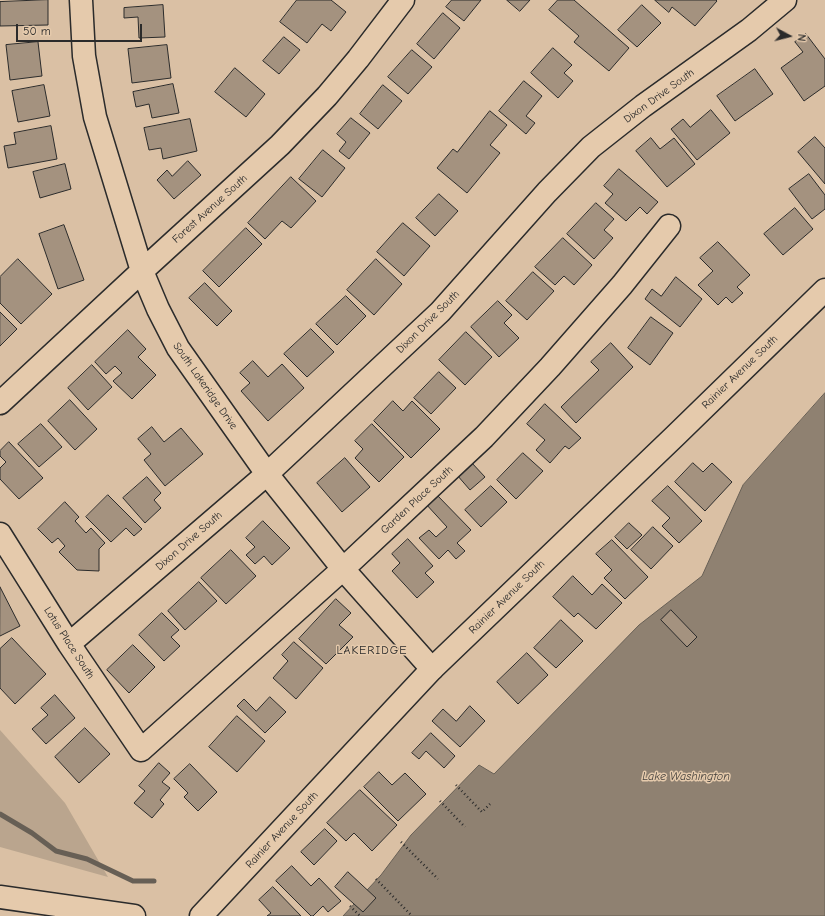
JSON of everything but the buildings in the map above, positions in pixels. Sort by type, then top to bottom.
[{"type":"street","name":"South Lakeridge Drive","points":[[81,0],[84,56],[95,117],[142,271],[158,309],[178,348],[267,474],[344,569],[432,669]]},
{"type":"street","name":"Forest Avenue South","points":[[0,403],[280,145],[327,96],[358,59],[403,0]]},
{"type":"street","name":"Dixon Drive South","points":[[69,644],[267,474],[440,312],[547,192],[591,147],[643,106],[749,30],[785,0]]},
{"type":"street","name":"Garden Place South","points":[[140,750],[344,569],[473,447],[550,367],[622,285],[669,226]]},
{"type":"street","name":"Rainier Avenue South","points":[[201,916],[432,669],[825,290]]},
{"type":"street","name":"Lotus Place South","points":[[0,534],[69,644],[140,750]]},
{"type":"street","points":[[0,898],[134,916]]},
{"type":"path","points":[[456,786],[482,812],[490,804]]},
{"type":"path","points":[[440,802],[465,827]]},
{"type":"path","points":[[401,842],[438,879]]},
{"type":"path","points":[[376,879],[412,916]]},
{"type":"path","points":[[350,906],[360,916]]},
{"type":"shaded area","points":[[0,730],[65,803],[108,877],[0,847]]},
{"type":"water","name":"Lake Washington","points":[[825,393],[825,916],[343,916],[381,875],[411,835],[479,765],[494,774],[639,625],[702,576],[743,485]]},
{"type":"waterway","points":[[0,814],[32,833],[56,851],[87,859],[133,881],[154,881]]},
{"type":"district","name":"LAKERIDGE","points":[[372,651]]}]
